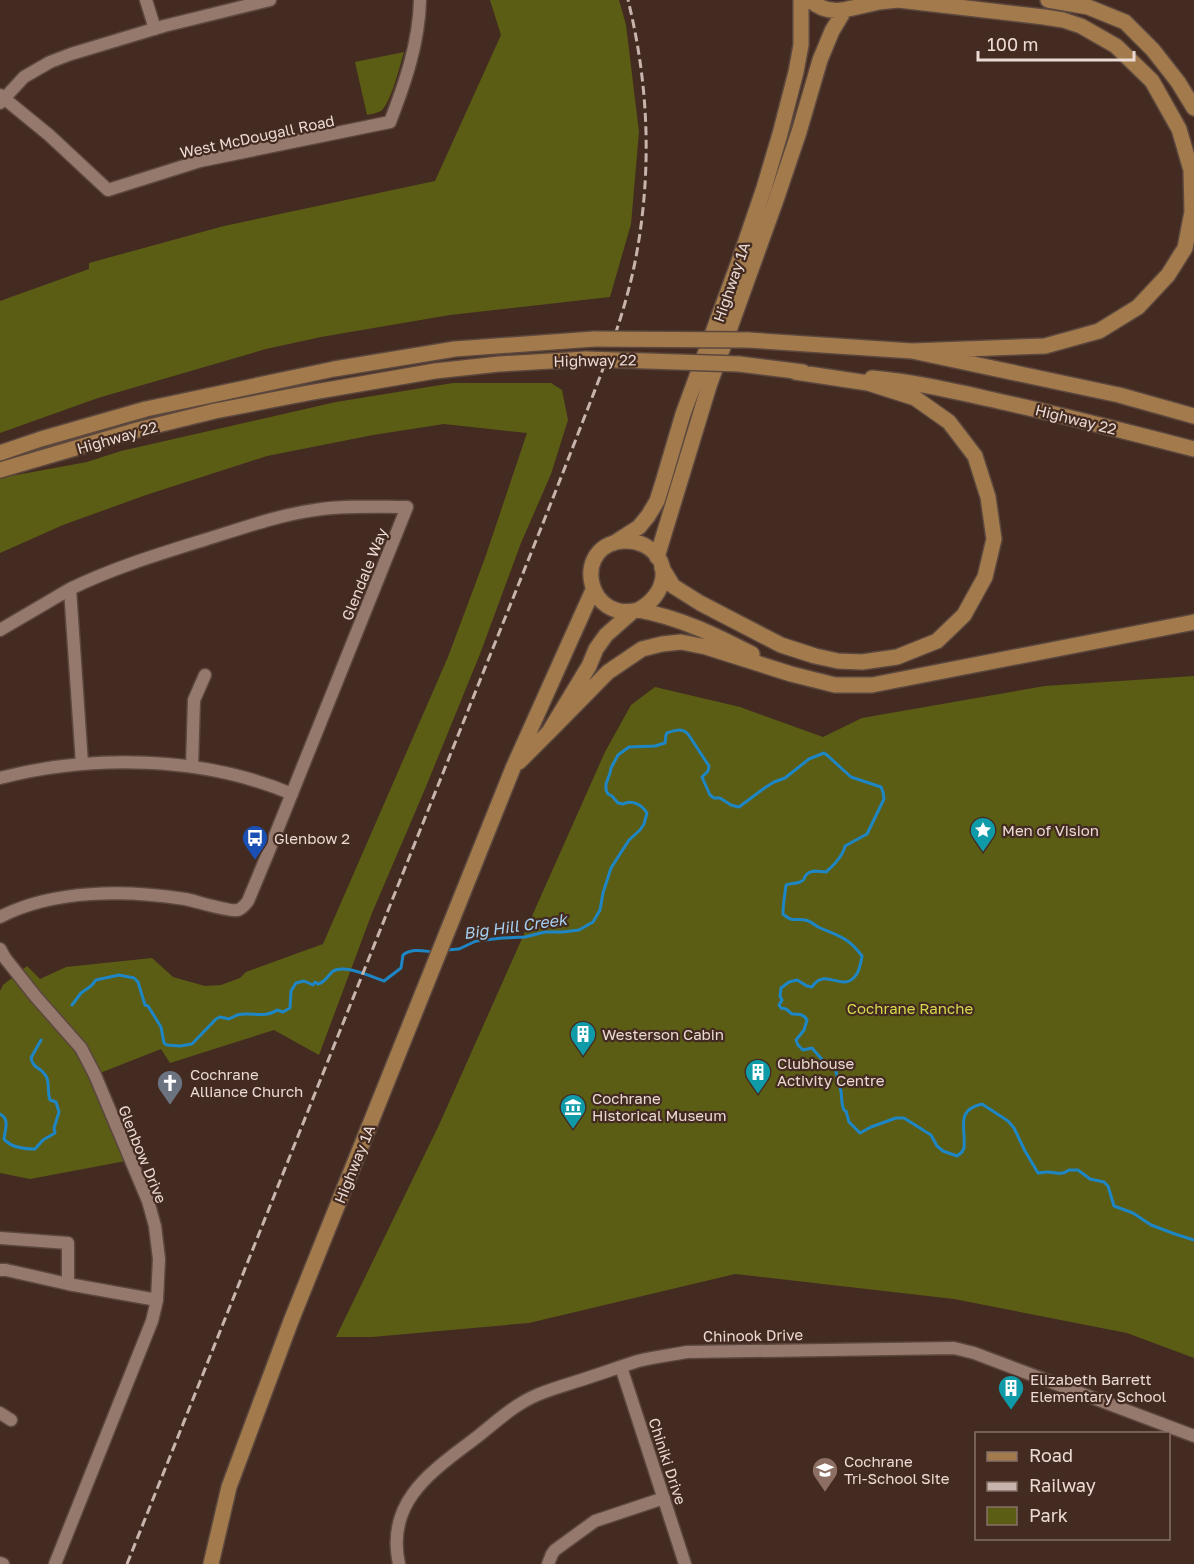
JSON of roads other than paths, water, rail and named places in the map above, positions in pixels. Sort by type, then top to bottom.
[{"type":"main road","name":"Highway 1A","points":[[614,543],[639,527],[657,501],[683,414],[764,188],[780,134],[799,54],[801,0]]},
{"type":"main road","points":[[810,0],[822,8],[833,11],[898,0],[1044,16],[1081,26],[1116,46],[1152,81],[1179,129],[1191,170],[1192,212],[1185,248],[1168,275],[1138,307],[1099,331],[1045,346],[912,351]]},
{"type":"main road","points":[[1048,0],[1088,7],[1125,22],[1153,50],[1178,82],[1194,108]]},
{"type":"main road","name":"Highway 1A","points":[[660,563],[706,396],[776,200],[820,60],[832,31],[854,6]]},
{"type":"main road","name":"Highway 22","points":[[0,453],[146,409],[334,369],[455,349],[594,339],[748,340],[912,351],[1119,395],[1194,416]]},
{"type":"main road","name":"Highway 22","points":[[0,470],[137,430],[215,411],[308,393],[435,371],[586,358],[740,364],[795,372],[906,381],[1068,417],[1194,449]]},
{"type":"main road","points":[[791,674],[710,633],[678,620],[660,614],[620,612],[609,608],[593,590],[591,579],[592,567],[604,548],[626,540],[638,542],[649,548],[673,586],[700,603],[782,645],[838,661],[862,663],[897,657],[937,641],[964,615],[985,577],[994,538],[988,496],[975,456],[949,422],[915,398],[868,383],[795,372]]},
{"type":"main road","points":[[635,611],[648,606],[660,589],[663,579],[660,563]]},
{"type":"main road","name":"Highway 1A","points":[[211,1564],[229,1488],[291,1321],[513,768],[593,590]]},
{"type":"main road","name":"Highway 1A","points":[[513,768],[549,732],[606,635],[635,611]]},
{"type":"main road","points":[[549,732],[608,672],[642,649],[662,644],[681,642],[706,647],[791,674],[835,685],[872,685],[1194,622]]},
{"type":"street","points":[[146,0],[155,29]]},
{"type":"street","points":[[2,99],[24,77],[50,62],[71,54],[155,29],[270,0]]},
{"type":"street","name":"West McDougall Road","points":[[2,99],[49,135],[108,190],[200,161],[390,122],[415,48],[420,0]]},
{"type":"street","name":"Glendale Way","points":[[0,917],[20,908],[51,900],[114,894],[154,895],[230,910],[237,910],[244,906],[292,794],[407,507],[327,508],[300,513],[157,555],[70,589]]},
{"type":"street","points":[[0,630],[70,589],[82,764]]},
{"type":"street","points":[[192,767],[194,700],[205,675]]},
{"type":"street","points":[[0,778],[40,769],[132,762],[192,767],[237,776],[292,794]]},
{"type":"street","name":"Glenbow Drive","points":[[0,949],[36,997],[81,1048],[95,1075],[148,1202],[155,1226],[159,1259],[157,1300],[152,1322],[55,1564]]},
{"type":"street","points":[[0,1238],[68,1243],[68,1284]]},
{"type":"street","points":[[0,1270],[157,1300]]},
{"type":"street","name":"Chinook Drive","points":[[399,1564],[396,1536],[400,1518],[416,1489],[431,1472],[522,1403],[549,1391],[646,1359],[698,1351],[954,1348],[974,1353],[1194,1436]]},
{"type":"street","name":"Chiniki Drive","points":[[621,1367],[685,1564]]},
{"type":"street","points":[[548,1564],[555,1550],[595,1521],[664,1498]]},
{"type":"waterway","name":"Big Hill Creek","points":[[446,950],[459,949],[476,941],[579,930],[593,922],[600,910],[611,868],[629,840],[644,824],[647,813],[636,804],[618,803],[606,790],[611,768],[618,755],[629,747],[655,746],[665,743],[667,733],[678,730],[686,732],[709,766],[708,771],[702,777],[710,795],[739,807],[766,787],[785,778],[809,759],[824,753],[851,777],[881,787],[884,799],[867,834],[845,846],[840,857],[826,872],[811,872],[802,881],[786,885],[783,914],[792,919],[809,921],[842,938],[862,956],[856,975],[851,980],[840,982],[823,979],[817,981],[812,987],[797,980],[789,982],[781,988],[782,1000],[779,1005],[792,1014],[803,1015],[807,1020],[804,1030],[796,1040],[798,1045],[803,1050],[812,1048],[826,1064],[835,1066],[842,1105],[849,1122],[860,1133],[896,1118],[904,1118],[931,1135],[943,1151],[957,1156],[964,1148],[965,1115],[968,1110],[982,1104],[1008,1121],[1014,1128],[1038,1173],[1078,1170],[1090,1179],[1104,1182],[1108,1186],[1114,1206],[1133,1213],[1151,1225],[1194,1240]]},
{"type":"waterway","name":"Big Hill Creek","points":[[72,1005],[81,993],[96,980],[119,975],[134,978],[138,982],[145,1005],[148,1006],[161,1027],[164,1043],[180,1046],[192,1044],[220,1017],[229,1019],[242,1014],[268,1014],[277,1010],[283,1012],[290,1008],[291,991],[296,983],[304,981],[313,985],[315,982],[318,984],[332,972],[343,969],[384,981],[401,968],[403,955],[406,953],[418,950],[434,952]]},
{"type":"waterway","name":"Big Hill Creek","points":[[0,1114],[6,1122],[4,1139],[14,1146],[35,1149],[43,1140],[55,1133],[54,1128],[59,1112],[56,1102],[50,1100],[46,1076],[33,1064],[31,1058],[41,1040]]},
{"type":"railway","points":[[127,1564],[549,509],[618,326],[636,257],[646,160],[644,96],[628,0]]},
{"type":"place","name":"Men of Vision","points":[[983,853]]},
{"type":"place","name":"Glenbow 2","points":[[255,861]]},
{"type":"place","name":"Westerson Cabin","points":[[583,1057]]},
{"type":"place","name":"Clubhouse Activity Centre","points":[[758,1095]]},
{"type":"place","name":"Cochrane Alliance Church","points":[[170,1106]]},
{"type":"place","name":"Cochrane Historical Museum","points":[[573,1130]]},
{"type":"place","name":"Elizabeth Barrett Elementary School","points":[[1011,1411]]},
{"type":"place","name":"Cochrane Tri-School Site","points":[[825,1493]]},
{"type":"park label","name":"Cochrane Ranche","points":[[910,1008]]}]
